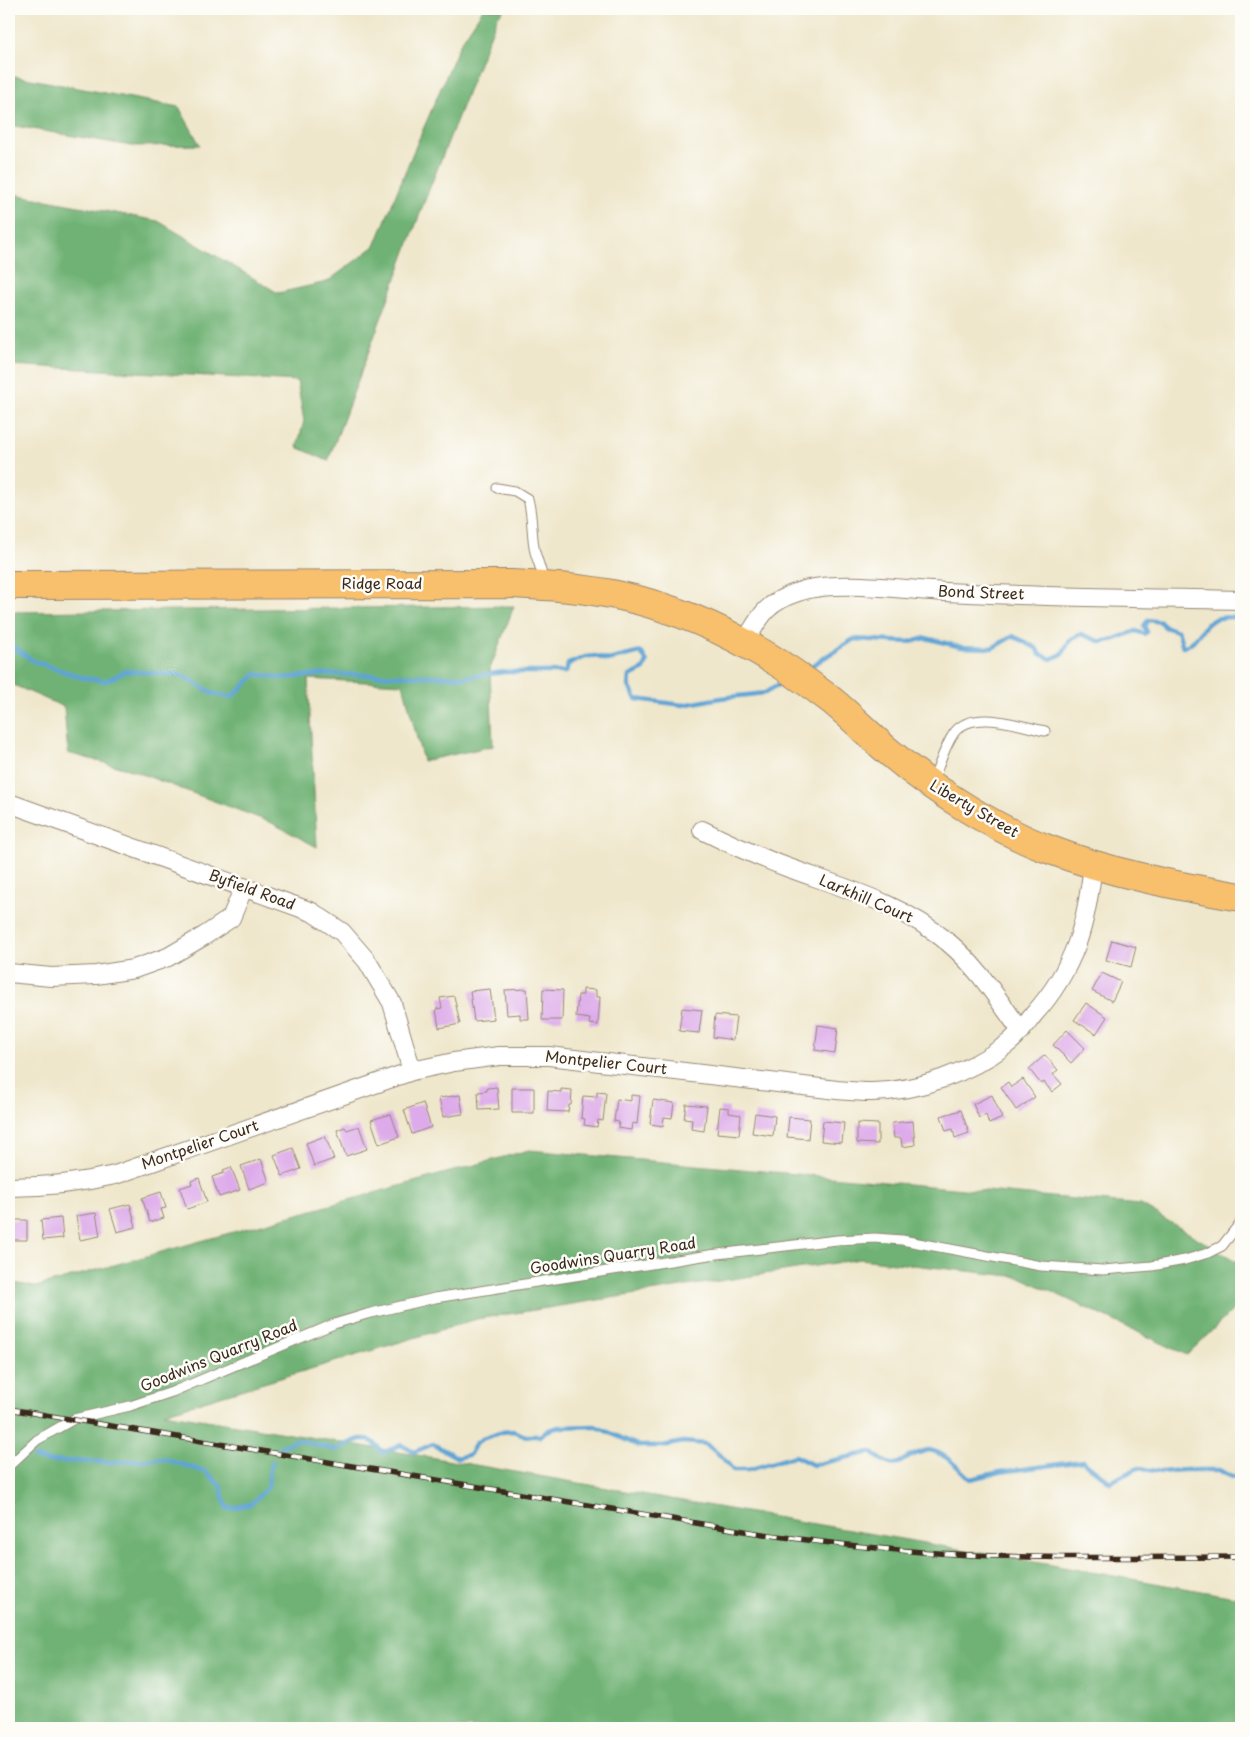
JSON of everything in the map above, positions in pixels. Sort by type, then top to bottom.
[{"type":"highway","name":"Ridge Road","points":[[9,585],[544,585],[594,590],[637,600],[691,618],[745,642]]},
{"type":"highway","name":"Liberty Street","points":[[745,642],[803,679],[832,701],[890,753],[931,786],[1010,832],[1047,849],[1093,865],[1166,883],[1241,897]]},
{"type":"street","name":"Bond Street","points":[[745,642],[760,615],[772,604],[782,597],[800,591],[820,588],[858,587],[1008,595],[1241,600]]},
{"type":"street","name":"Byfield Road","points":[[9,803],[312,912],[342,932],[367,961],[392,1003],[412,1072]]},
{"type":"street","name":"Larkhill Court","points":[[702,830],[743,850],[899,909],[925,924],[950,944],[976,970],[1021,1031]]},
{"type":"street","name":"Montpelier Court","points":[[9,1187],[83,1182],[115,1175],[412,1072],[454,1062],[499,1056],[549,1056],[837,1090],[871,1092],[923,1084],[950,1076],[981,1062],[1007,1044],[1021,1031],[1050,995],[1072,957],[1084,922],[1090,896],[1093,865]]},
{"type":"street","points":[[9,973],[52,978],[96,975],[134,969],[168,957],[231,918],[244,887]]},
{"type":"lane","points":[[497,488],[515,491],[528,499],[532,513],[535,551],[543,575],[544,585]]},
{"type":"lane","points":[[931,786],[953,734],[959,727],[967,723],[982,720],[996,721],[1045,731]]},
{"type":"lane","name":"Goodwins Quarry Road","points":[[9,1466],[37,1440],[74,1419],[130,1406],[172,1392],[334,1324],[435,1298],[665,1261],[780,1246],[866,1239],[902,1240],[1041,1266],[1103,1270],[1152,1266],[1185,1260],[1208,1253],[1222,1246],[1241,1222]]},
{"type":"green space","points":[[483,9],[504,9],[497,18],[425,200],[328,461],[297,447],[304,421],[297,381],[9,365],[9,193],[158,221],[278,293],[327,282],[375,246],[460,44]]},
{"type":"green space","points":[[9,75],[179,107],[200,145],[132,146],[9,125]]},
{"type":"green space","points":[[514,606],[490,669],[493,746],[423,761],[403,684],[308,679],[317,847],[270,822],[131,770],[68,753],[64,707],[9,683],[9,612]]},
{"type":"green space","points":[[529,1150],[1141,1205],[1241,1264],[1241,1302],[1187,1355],[1020,1277],[860,1259],[477,1319],[164,1413],[1241,1598],[1241,1728],[9,1728],[9,1282],[35,1287]]},
{"type":"building","points":[[1112,940],[1136,947],[1131,967],[1106,960]]},
{"type":"building","points":[[1102,973],[1121,982],[1112,1001],[1092,991]]},
{"type":"building","points":[[490,989],[494,1019],[474,1021],[470,991]]},
{"type":"building","points":[[527,989],[529,1019],[520,1019],[520,1014],[507,1015],[505,990]]},
{"type":"building","points":[[543,989],[563,990],[562,1020],[542,1020]]},
{"type":"building","points":[[583,989],[596,990],[596,997],[600,997],[598,1025],[589,1024],[590,1019],[576,1017],[578,995],[583,995]]},
{"type":"building","points":[[454,996],[460,1024],[439,1028],[436,1009],[442,1008],[440,998]]},
{"type":"building","points":[[1086,1003],[1107,1017],[1096,1034],[1074,1020]]},
{"type":"building","points":[[682,1008],[702,1010],[699,1033],[679,1031]]},
{"type":"building","points":[[715,1015],[736,1017],[733,1040],[713,1037]]},
{"type":"building","points":[[818,1025],[838,1028],[835,1053],[815,1050]]},
{"type":"building","points":[[1067,1030],[1085,1048],[1071,1063],[1053,1045]]},
{"type":"building","points":[[1045,1055],[1058,1070],[1053,1074],[1062,1084],[1052,1092],[1044,1082],[1041,1084],[1029,1069]]},
{"type":"building","points":[[1023,1079],[1035,1097],[1016,1110],[1001,1087],[1008,1082],[1011,1087]]},
{"type":"building","points":[[497,1087],[499,1109],[479,1110],[478,1092],[487,1091],[487,1088]]},
{"type":"building","points":[[512,1088],[534,1088],[534,1113],[512,1113]]},
{"type":"building","points":[[561,1089],[572,1090],[571,1105],[569,1105],[568,1112],[547,1111],[548,1091],[561,1092]]},
{"type":"building","points":[[597,1092],[606,1093],[603,1121],[598,1120],[597,1127],[584,1125],[585,1119],[581,1118],[583,1096],[597,1097]]},
{"type":"building","points":[[460,1095],[463,1114],[443,1117],[439,1098]]},
{"type":"building","points":[[631,1095],[640,1096],[637,1124],[632,1123],[631,1130],[618,1128],[619,1122],[614,1121],[617,1099],[631,1101]]},
{"type":"building","points":[[992,1095],[1002,1118],[989,1124],[986,1115],[979,1118],[973,1104]]},
{"type":"building","points":[[653,1100],[674,1103],[672,1118],[664,1117],[663,1126],[650,1124]]},
{"type":"building","points":[[423,1103],[431,1127],[412,1134],[404,1110]]},
{"type":"building","points":[[686,1104],[707,1106],[704,1131],[691,1129],[692,1120],[684,1119]]},
{"type":"building","points":[[720,1107],[729,1108],[729,1113],[741,1115],[739,1135],[717,1133]]},
{"type":"building","points":[[961,1110],[969,1133],[955,1138],[953,1129],[946,1131],[941,1116]]},
{"type":"building","points":[[755,1113],[775,1116],[773,1136],[752,1133]]},
{"type":"building","points":[[391,1114],[399,1137],[379,1144],[371,1120]]},
{"type":"building","points":[[789,1117],[810,1119],[808,1139],[787,1137]]},
{"type":"building","points":[[823,1121],[844,1123],[842,1143],[821,1141]]},
{"type":"building","points":[[913,1121],[915,1145],[902,1147],[901,1138],[894,1138],[892,1123]]},
{"type":"building","points":[[857,1123],[878,1124],[878,1144],[857,1143]]},
{"type":"building","points":[[359,1126],[367,1149],[346,1156],[337,1130],[345,1127],[347,1130]]},
{"type":"building","points":[[325,1136],[334,1159],[314,1166],[306,1143]]},
{"type":"building","points":[[293,1148],[301,1169],[282,1176],[274,1155]]},
{"type":"building","points":[[261,1159],[269,1182],[249,1189],[241,1166]]},
{"type":"building","points":[[231,1167],[240,1190],[219,1197],[212,1177],[224,1173],[223,1170]]},
{"type":"building","points":[[199,1178],[207,1202],[187,1209],[180,1188],[192,1184],[191,1181]]},
{"type":"building","points":[[161,1192],[166,1208],[161,1209],[164,1218],[150,1222],[142,1198]]},
{"type":"building","points":[[130,1204],[136,1227],[117,1232],[110,1209]]},
{"type":"building","points":[[96,1213],[100,1236],[80,1240],[76,1216]]},
{"type":"building","points":[[61,1218],[63,1238],[43,1240],[41,1220]]},
{"type":"building","points":[[9,1220],[27,1220],[27,1240],[9,1240]]},
{"type":"waterway","points":[[808,668],[854,639],[909,642],[926,638],[961,647],[992,648],[1013,636],[1036,648],[1040,654],[1051,659],[1062,654],[1070,640],[1081,634],[1101,642],[1136,631],[1144,634],[1147,632],[1144,626],[1148,620],[1161,622],[1165,627],[1178,631],[1183,647],[1192,642],[1205,626],[1213,620],[1223,617],[1241,617]]},
{"type":"waterway","points":[[9,643],[33,661],[84,678],[106,681],[126,671],[181,675],[214,694],[232,697],[256,674],[281,678],[325,674],[467,677],[504,672],[566,672],[568,664],[585,657],[595,656],[608,660],[641,652],[647,662],[644,669],[630,676],[629,686],[636,699],[683,705],[765,693],[782,683]]},
{"type":"waterway","points":[[280,1447],[297,1440],[337,1450],[356,1440],[367,1439],[372,1441],[382,1453],[401,1445],[414,1452],[433,1444],[458,1458],[470,1454],[476,1443],[482,1439],[502,1432],[513,1431],[526,1436],[540,1436],[546,1431],[559,1427],[595,1426],[639,1446],[663,1446],[683,1442],[706,1444],[722,1457],[733,1470],[748,1470],[795,1456],[813,1465],[871,1452],[888,1463],[897,1464],[913,1455],[929,1450],[941,1454],[970,1479],[1000,1472],[1083,1461],[1110,1482],[1138,1468],[1161,1472],[1219,1470],[1231,1477],[1241,1477]]},
{"type":"waterway","points":[[34,1458],[47,1461],[115,1462],[164,1459],[206,1472],[221,1486],[228,1509],[251,1504],[268,1487],[270,1469],[273,1462]]},
{"type":"railway","points":[[9,1409],[756,1533],[839,1544],[962,1555],[1082,1558],[1241,1557]]}]
